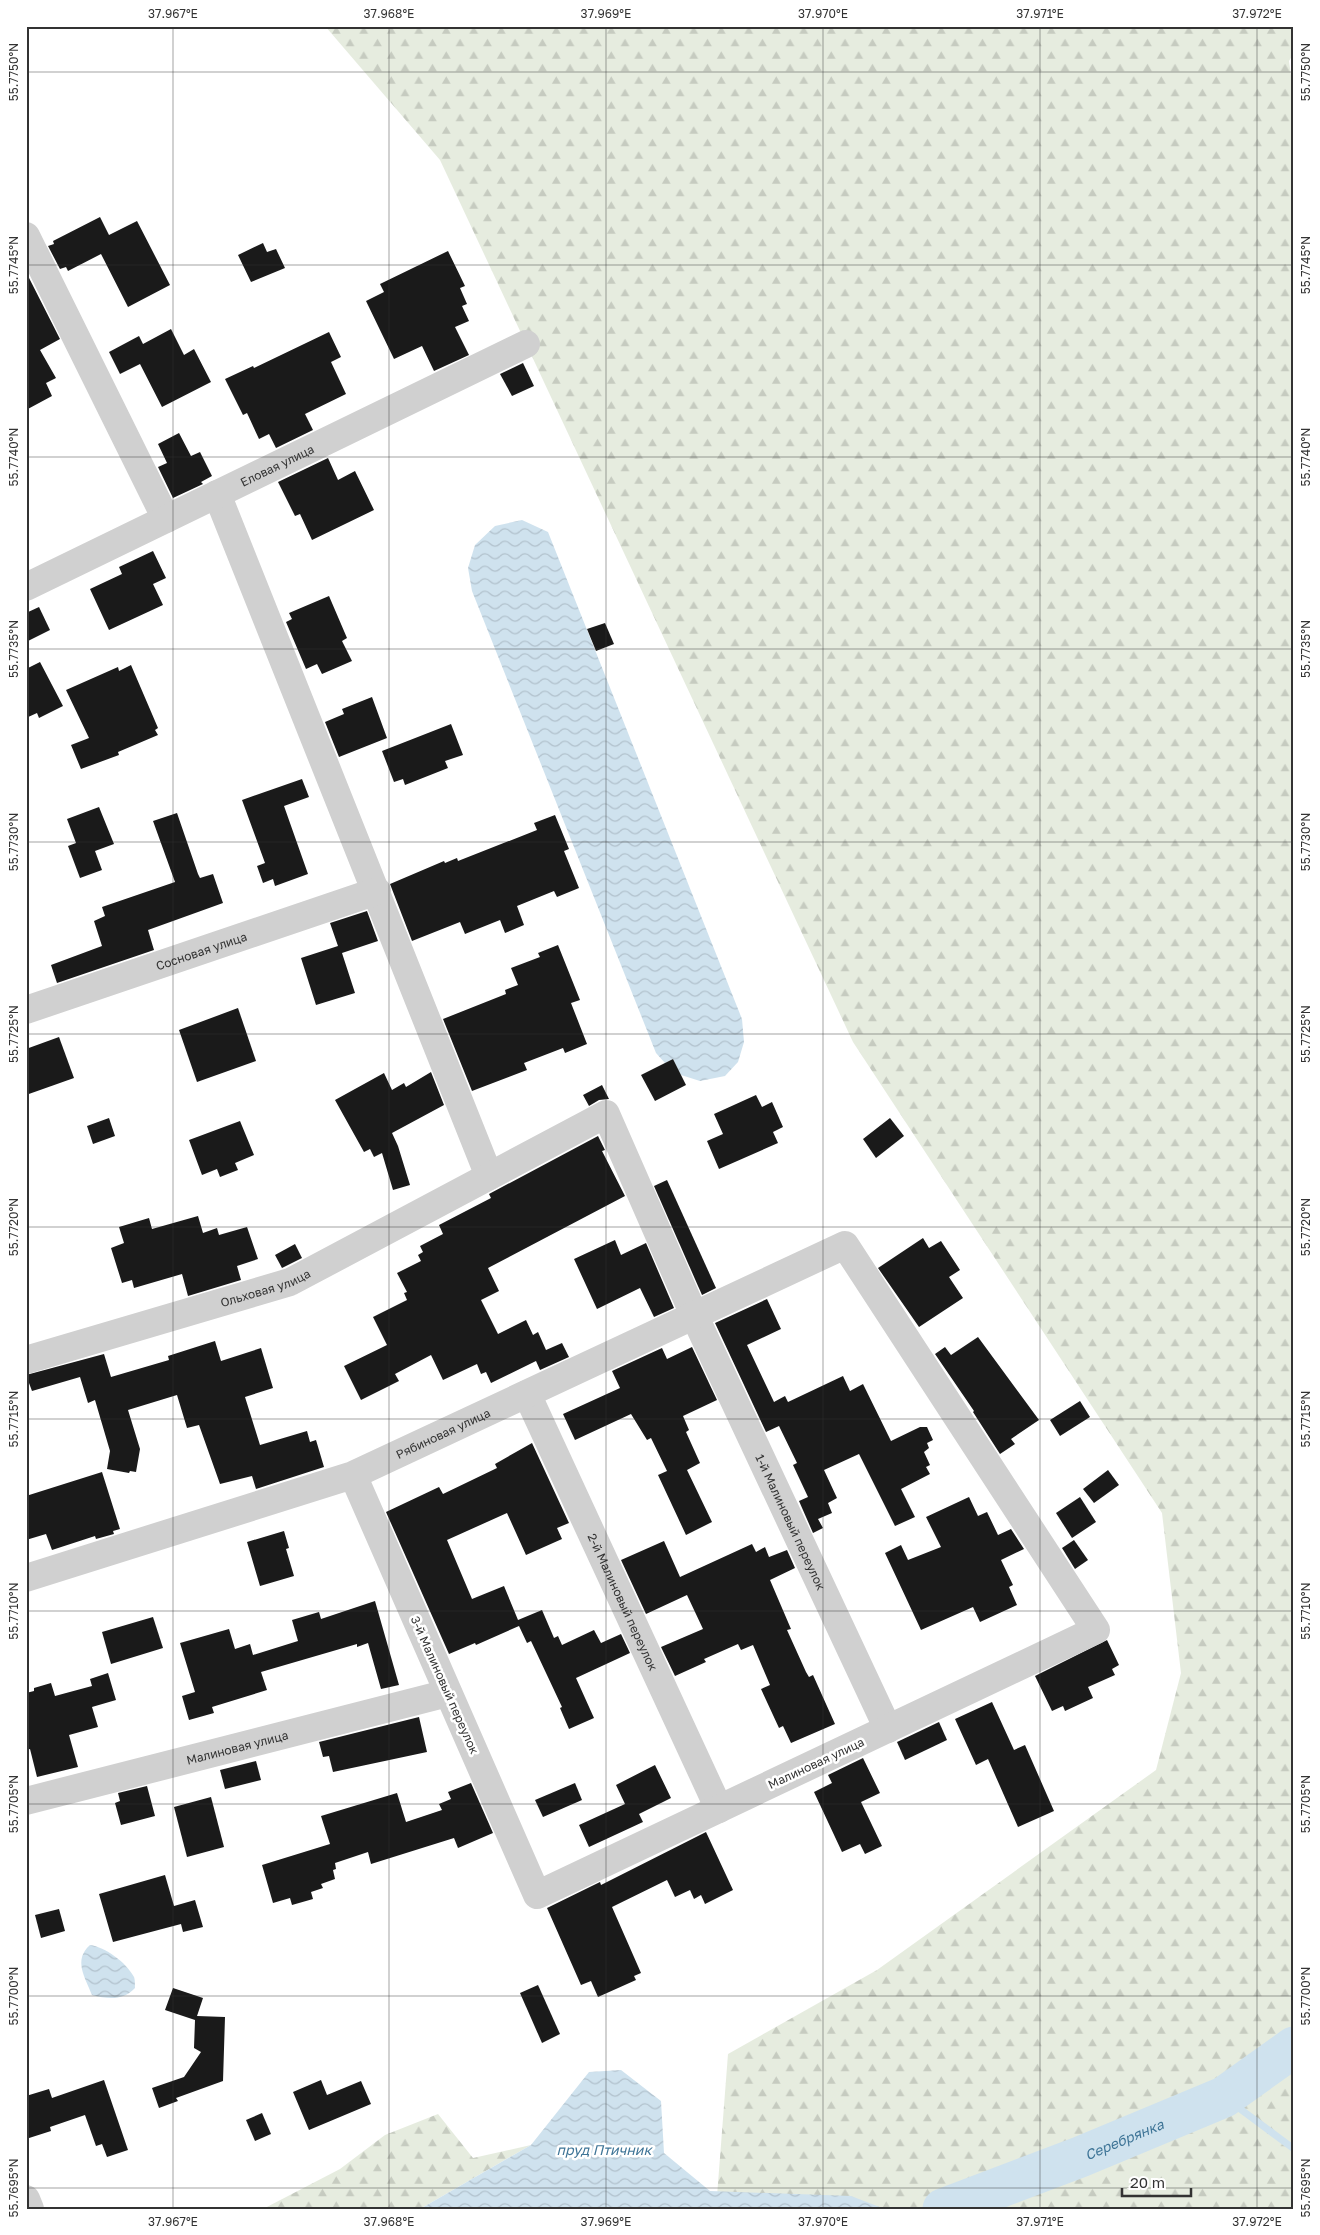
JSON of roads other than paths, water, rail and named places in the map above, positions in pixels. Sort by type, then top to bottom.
[{"type":"street","points":[[26,236],[166,519]]},
{"type":"street","name":"Еловая улица","points":[[26,587],[526,344]]},
{"type":"street","points":[[217,494],[489,1176]]},
{"type":"street","name":"Сосновая улица","points":[[26,1010],[377,892]]},
{"type":"street","name":"Ольховая улица","points":[[26,1360],[290,1282],[606,1114],[694,1315]]},
{"type":"street","name":"Рябиновая улица","points":[[26,1578],[353,1475],[845,1245],[1096,1630]]},
{"type":"street","name":"1-й Малиновый переулок","points":[[694,1315],[888,1728]]},
{"type":"street","name":"2-й Малиновый переулок","points":[[527,1394],[718,1809]]},
{"type":"street","name":"3-й Малиновый переулок","points":[[353,1475],[537,1896]]},
{"type":"street","name":"Малиновая улица","points":[[537,1896],[1096,1630]]},
{"type":"street","name":"Малиновая улица","points":[[26,1801],[448,1693]]},
{"type":"street","points":[[26,2199],[30,2209]]},
{"type":"water","points":[[522,520],[548,532],[742,1019],[744,1042],[738,1062],[725,1076],[700,1081],[681,1075],[673,1059],[665,1063],[656,1053],[472,591],[468,568],[475,545],[495,526]]},
{"type":"water","points":[[90,1945],[108,1952],[121,1961],[134,1977],[135,1988],[125,1995],[115,1998],[92,1995],[81,1963],[85,1951]]},
{"type":"water","name":"пруд Птичник","points":[[621,2070],[661,2101],[664,2153],[710,2191],[851,2196],[885,2209],[420,2209],[531,2145],[589,2072]]},
{"type":"waterway","name":"Серебрянка","points":[[943,2209],[1080,2157],[1224,2097],[1294,2047]]},
{"type":"waterway","points":[[1224,2097],[1294,2149]]}]
